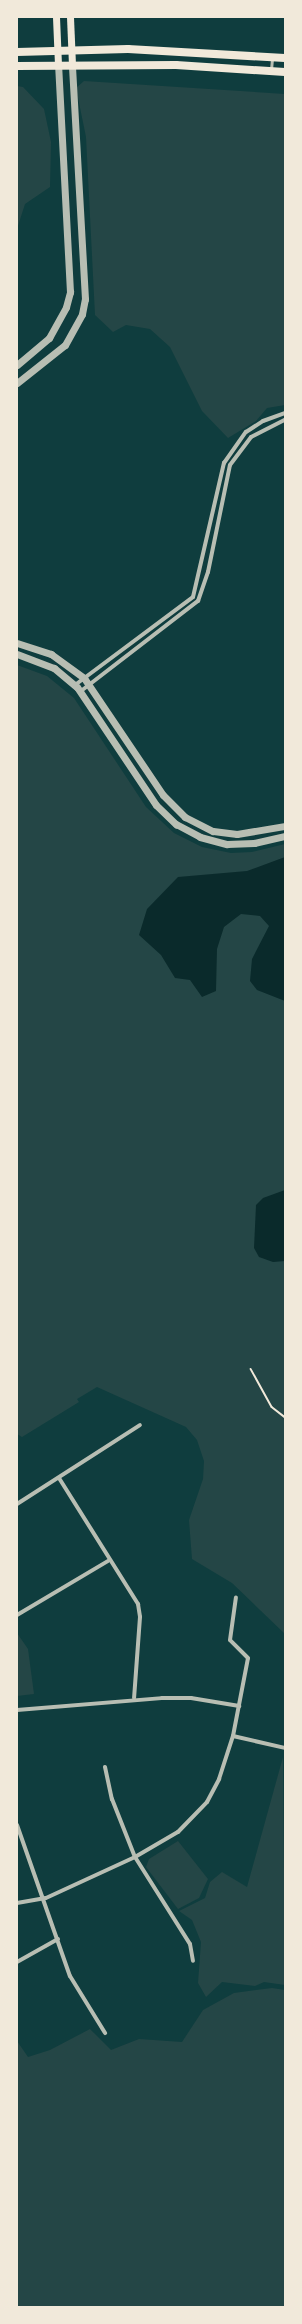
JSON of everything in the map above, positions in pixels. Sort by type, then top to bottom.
[{"type":"main road","points":[[56,17],[58,64]]},
{"type":"main road","points":[[70,17],[70,50],[72,64]]},
{"type":"main road","points":[[17,52],[128,49],[273,56],[285,58]]},
{"type":"main road","points":[[17,66],[72,64],[285,72]]},
{"type":"street","points":[[17,366],[49,338],[66,307],[70,292],[58,64]]},
{"type":"street","points":[[17,383],[65,345],[82,314],[85,299],[72,64]]},
{"type":"street","points":[[75,685],[193,597],[224,463],[246,432],[263,421],[285,413]]},
{"type":"street","points":[[81,691],[198,601],[208,572],[230,465],[251,438],[285,420]]},
{"type":"street","points":[[17,643],[52,654],[84,678],[163,795],[185,817],[206,828],[237,834],[285,826]]},
{"type":"street","points":[[17,654],[45,664],[75,685],[81,691],[156,805],[176,824],[200,837],[227,844],[254,843],[285,836]]},
{"type":"street","points":[[17,1504],[140,1425]]},
{"type":"street","points":[[59,1478],[108,1561],[132,1593],[140,1617],[134,1698]]},
{"type":"street","points":[[17,1616],[108,1561]]},
{"type":"street","points":[[17,1903],[46,1898],[135,1857],[178,1832],[207,1802],[219,1779],[233,1736],[248,1658],[230,1640],[236,1597]]},
{"type":"street","points":[[17,1710],[134,1698],[191,1698],[239,1706]]},
{"type":"street","points":[[233,1736],[285,1748]]},
{"type":"street","points":[[105,1767],[112,1799],[135,1857],[190,1944],[193,1961]]},
{"type":"street","points":[[17,1825],[46,1898],[70,1976],[105,2033]]},
{"type":"street","points":[[17,1962],[58,1939]]},
{"type":"lane","points":[[271,71],[273,56]]},
{"type":"path","points":[[252,1369],[272,1407],[285,1417]]},
{"type":"shaded area","points":[[84,81],[285,94],[285,405],[267,408],[256,421],[228,438],[202,411],[170,347],[150,329],[126,325],[113,332],[95,315],[86,137],[76,88]]},
{"type":"shaded area","points":[[17,86],[23,87],[44,109],[51,142],[50,187],[25,204],[17,229]]},
{"type":"shaded area","points":[[17,665],[47,676],[74,698],[146,807],[174,833],[202,847],[231,853],[252,852],[285,844],[285,1634],[232,1583],[192,1559],[189,1520],[203,1479],[204,1461],[197,1440],[186,1427],[97,1387],[77,1399],[79,1402],[22,1437],[17,1434]]},
{"type":"shaded area","points":[[285,857],[285,1001],[257,990],[250,981],[252,959],[269,926],[260,916],[241,914],[224,927],[217,949],[216,991],[202,997],[190,980],[175,978],[161,955],[139,935],[147,909],[178,877],[247,871]]},
{"type":"shaded area","points":[[285,1190],[285,1261],[273,1262],[259,1257],[254,1248],[256,1205],[263,1198]]},
{"type":"shaded area","points":[[17,1633],[28,1649],[34,1694],[17,1696]]},
{"type":"shaded area","points":[[283,1757],[285,1985],[264,1982],[255,1986],[222,1982],[206,1997],[198,1983],[201,1942],[192,1920],[179,1911],[205,1898],[210,1882],[222,1872],[247,1887]]},
{"type":"shaded area","points":[[178,1841],[208,1879],[199,1898],[178,1909],[146,1867],[149,1859]]},
{"type":"shaded area","points":[[272,1988],[285,1990],[285,2307],[17,2307],[17,2041],[28,2057],[50,2050],[90,2029],[111,2050],[139,2039],[182,2042],[203,2010],[234,1993]]}]
